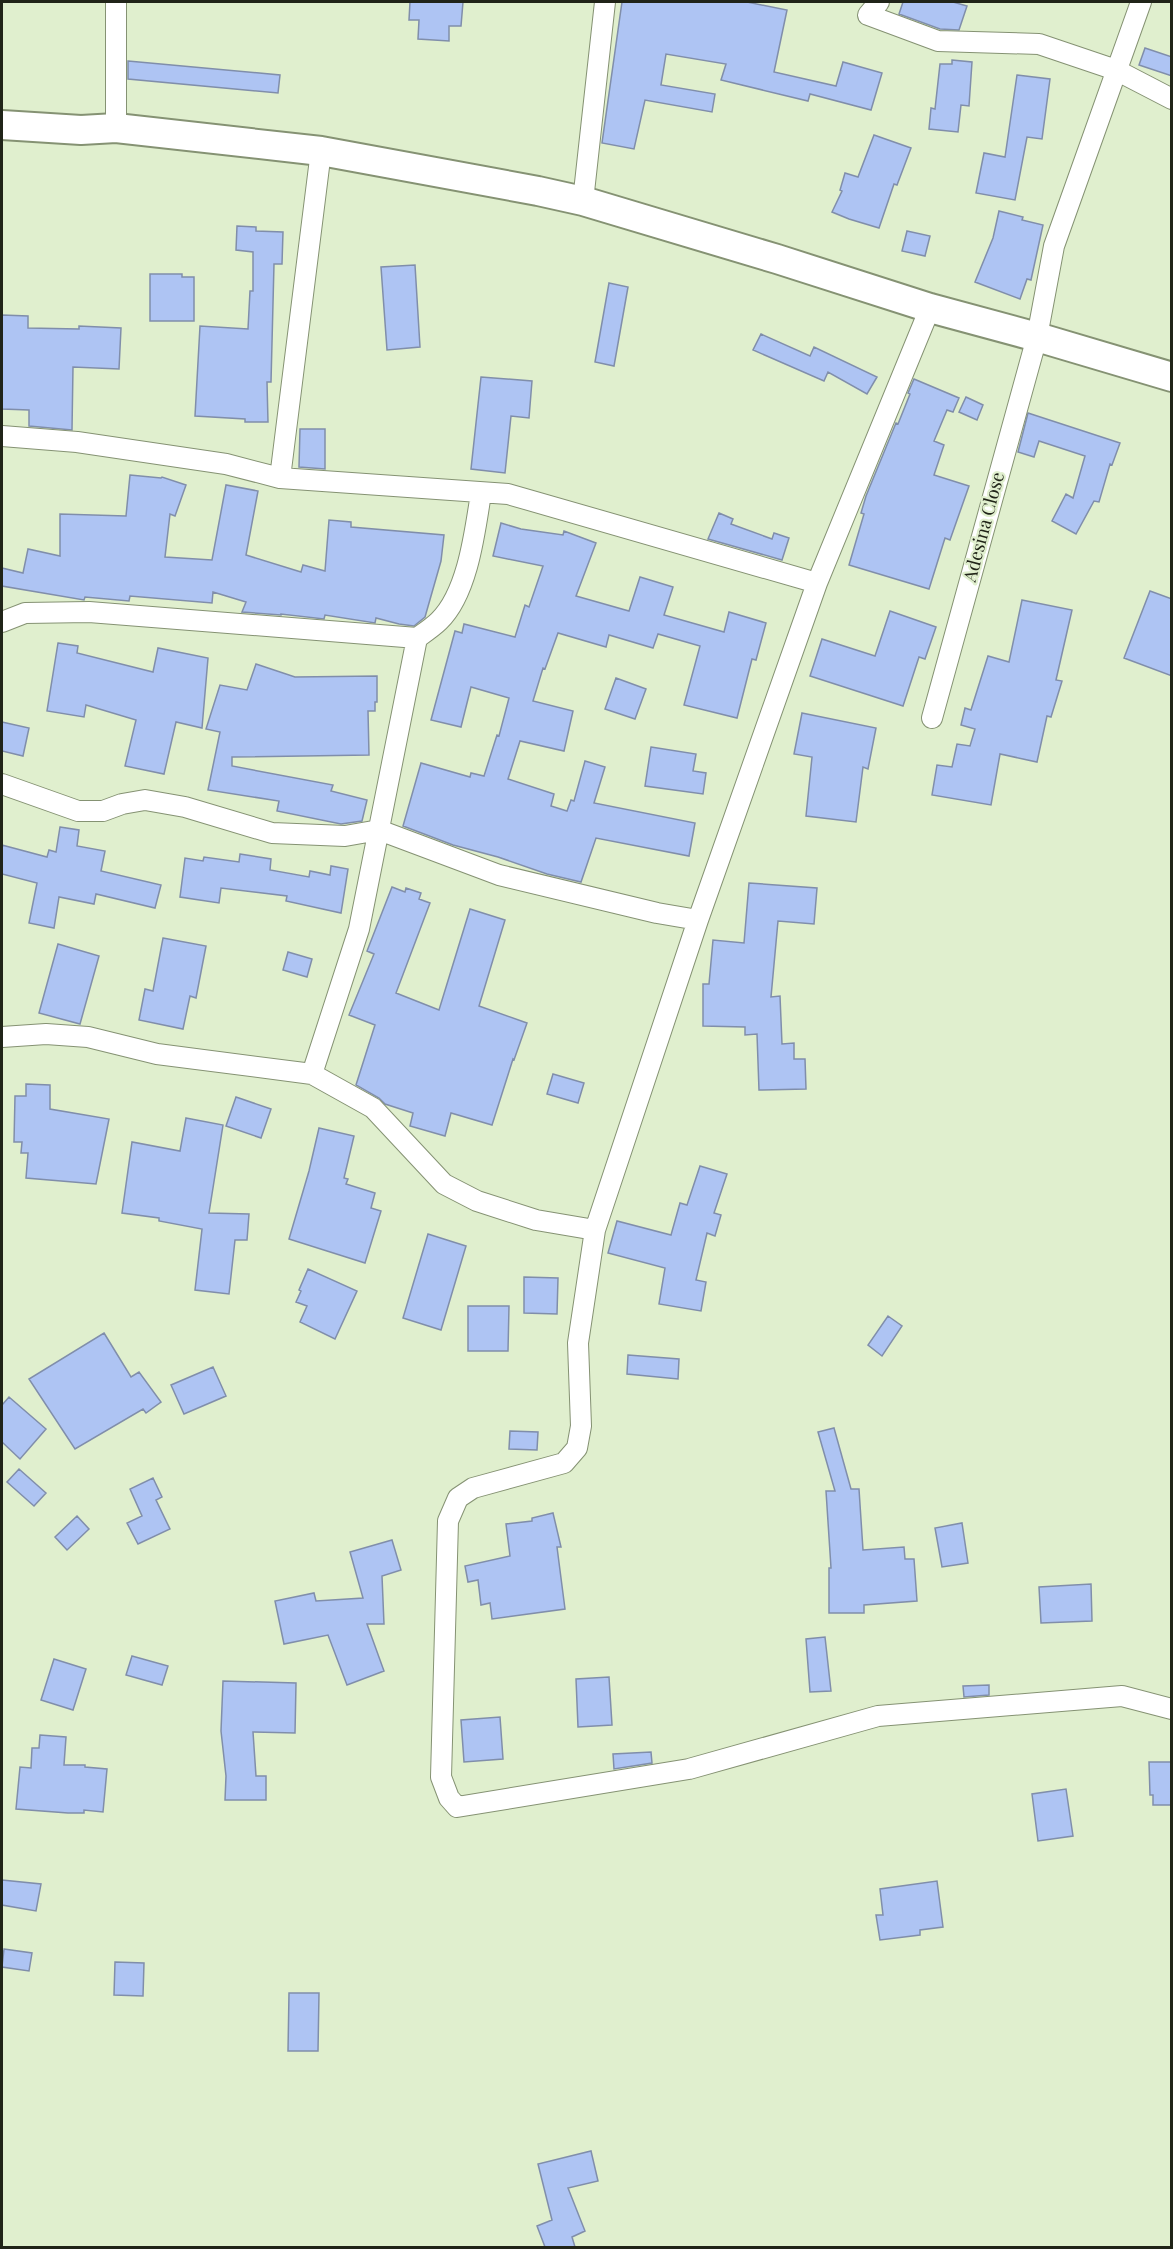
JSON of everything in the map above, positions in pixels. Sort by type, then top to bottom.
[{"type":"main road","points":[[2,125],[81,130],[116,128],[321,151],[538,191],[583,201],[930,308],[1172,377]]},
{"type":"street","points":[[116,2],[116,128]]},
{"type":"street","points":[[583,201],[605,2]]},
{"type":"street","points":[[879,2],[868,15],[938,41],[1039,44],[1116,70],[1172,99]]},
{"type":"street","name":"Adesina Close","points":[[932,718],[1037,337],[1054,246],[1141,2]]},
{"type":"street","points":[[280,478],[321,151]]},
{"type":"street","points":[[930,308],[817,583],[698,920],[595,1230],[578,1342],[581,1426],[577,1448],[564,1463],[473,1488],[458,1498],[448,1521],[441,1777],[449,1798],[457,1807],[689,1768],[878,1716],[1122,1696],[1172,1708]]},
{"type":"street","points":[[2,436],[77,442],[226,464],[280,478],[508,494],[817,583]]},
{"type":"street","points":[[312,1074],[359,929],[417,638],[440,620],[456,597],[472,550],[481,493]]},
{"type":"street","points":[[2,622],[25,614],[89,612],[417,638]]},
{"type":"street","points":[[2,784],[78,811],[103,811],[122,804],[145,800],[185,807],[272,833],[345,836],[379,830],[499,875],[657,913],[698,920]]},
{"type":"street","points":[[2,1036],[46,1034],[88,1036],[158,1054],[312,1074],[374,1108],[444,1184],[477,1201],[536,1220],[595,1230]]},
{"type":"building","points":[[410,2],[463,2],[461,26],[449,26],[449,41],[418,39],[419,20],[409,20]]},
{"type":"building","points":[[622,2],[747,2],[787,10],[774,72],[836,86],[843,62],[882,73],[871,110],[810,94],[808,101],[721,80],[726,64],[666,54],[661,85],[715,94],[712,112],[645,100],[634,149],[602,143]]},
{"type":"building","points":[[903,2],[953,2],[967,6],[959,30],[940,29],[899,14]]},
{"type":"building","points":[[1145,48],[1172,57],[1172,76],[1139,65]]},
{"type":"building","points":[[952,60],[972,62],[969,106],[961,105],[958,132],[929,129],[931,108],[935,109],[940,64],[952,64]]},
{"type":"building","points":[[128,61],[280,75],[278,93],[128,79]]},
{"type":"building","points":[[1017,75],[1050,79],[1042,139],[1027,137],[1015,200],[976,193],[984,153],[1005,157]]},
{"type":"building","points":[[874,135],[911,148],[897,185],[894,184],[879,228],[832,212],[842,191],[840,190],[845,173],[858,177]]},
{"type":"building","points":[[999,211],[1043,225],[1031,280],[1027,279],[1020,299],[975,282],[993,238]]},
{"type":"building","points":[[237,226],[256,227],[256,231],[283,232],[282,264],[274,264],[271,382],[267,382],[268,422],[245,422],[245,419],[195,416],[200,326],[248,329],[250,291],[253,291],[253,252],[236,250]]},
{"type":"building","points":[[907,231],[930,236],[925,256],[902,251]]},
{"type":"building","points":[[415,265],[420,347],[387,350],[381,267]]},
{"type":"building","points":[[150,274],[182,274],[182,277],[194,277],[194,321],[150,321]]},
{"type":"building","points":[[609,283],[628,287],[614,366],[595,362]]},
{"type":"building","points":[[2,315],[28,316],[28,328],[79,329],[79,326],[121,328],[119,369],[73,367],[72,430],[29,426],[29,410],[2,409]]},
{"type":"building","points":[[761,334],[810,356],[814,347],[877,377],[867,394],[828,372],[824,381],[753,350]]},
{"type":"building","points":[[481,377],[532,381],[529,418],[511,416],[505,473],[471,469]]},
{"type":"building","points":[[914,379],[959,398],[953,412],[947,410],[934,441],[944,445],[934,475],[969,486],[950,540],[945,538],[929,589],[849,565],[864,514],[861,513],[866,496],[896,423],[898,424]]},
{"type":"building","points":[[966,397],[983,405],[977,420],[959,412]]},
{"type":"building","points":[[1028,413],[1120,443],[1112,465],[1110,464],[1099,502],[1094,501],[1076,534],[1052,521],[1066,494],[1073,498],[1085,456],[1039,441],[1034,457],[1018,452]]},
{"type":"building","points":[[300,429],[325,429],[325,469],[299,467]]},
{"type":"building","points":[[130,475],[162,477],[186,485],[175,516],[170,514],[165,557],[212,560],[226,485],[258,491],[246,555],[301,572],[303,565],[325,571],[329,520],[351,522],[351,527],[444,535],[441,561],[425,617],[414,626],[376,618],[375,623],[325,615],[324,619],[242,612],[246,602],[213,592],[212,603],[130,596],[129,601],[85,597],[84,600],[2,586],[2,568],[23,573],[28,549],[60,556],[60,514],[126,516]]},
{"type":"building","points":[[719,513],[733,519],[731,524],[772,539],[774,533],[789,538],[782,560],[708,539]]},
{"type":"building","points":[[501,523],[521,529],[563,535],[564,531],[596,543],[576,596],[629,611],[640,577],[673,587],[664,615],[724,632],[729,612],[766,623],[756,660],[752,659],[737,718],[684,705],[700,646],[658,634],[653,648],[609,635],[606,647],[558,633],[545,669],[543,668],[533,701],[573,711],[564,751],[520,741],[508,779],[554,794],[551,806],[567,811],[571,800],[574,801],[585,761],[605,767],[594,803],[695,823],[689,856],[596,838],[581,882],[453,845],[403,826],[421,763],[470,777],[471,773],[484,776],[497,735],[499,736],[509,698],[471,687],[461,727],[431,720],[455,631],[462,633],[464,624],[515,637],[525,605],[529,607],[543,566],[493,556]]},
{"type":"building","points":[[1150,591],[1172,599],[1172,676],[1124,658]]},
{"type":"building","points":[[1022,600],[1072,610],[1056,680],[1062,681],[1051,717],[1047,716],[1037,762],[1000,754],[991,805],[932,795],[937,765],[952,767],[957,744],[970,746],[975,729],[961,725],[965,708],[971,710],[988,656],[1009,662]]},
{"type":"building","points":[[890,611],[936,627],[925,659],[919,657],[903,706],[810,676],[822,639],[875,656]]},
{"type":"building","points":[[58,643],[78,646],[77,653],[153,672],[158,648],[208,658],[202,728],[176,722],[164,774],[125,766],[136,720],[86,705],[84,717],[47,711]]},
{"type":"building","points":[[256,664],[295,677],[377,676],[375,711],[368,711],[369,755],[232,757],[232,766],[333,785],[331,791],[367,800],[362,821],[341,824],[277,811],[279,801],[208,790],[220,732],[206,729],[220,685],[247,690]]},
{"type":"building","points":[[616,678],[646,689],[635,719],[605,709]]},
{"type":"building","points":[[802,713],[876,728],[868,769],[863,767],[856,822],[806,816],[812,757],[794,754]]},
{"type":"building","points":[[2,722],[29,728],[23,756],[2,751]]},
{"type":"building","points":[[651,747],[696,754],[693,771],[706,773],[703,794],[645,786]]},
{"type":"building","points":[[60,827],[79,830],[77,846],[105,851],[101,871],[161,885],[155,908],[96,894],[94,904],[59,897],[54,928],[29,923],[37,883],[2,874],[2,845],[47,857],[49,850],[56,852]]},
{"type":"building","points":[[240,854],[271,859],[270,870],[309,877],[310,871],[330,875],[331,866],[348,869],[341,913],[286,901],[287,896],[221,888],[219,903],[180,897],[185,858],[203,861],[204,857],[239,862]]},
{"type":"building","points":[[749,883],[817,888],[814,924],[778,921],[771,997],[780,996],[782,1044],[794,1043],[794,1059],[805,1059],[806,1089],[759,1090],[757,1034],[745,1035],[745,1027],[703,1026],[703,984],[709,984],[713,940],[744,943]]},
{"type":"building","points":[[392,887],[405,892],[406,888],[421,893],[419,899],[430,903],[396,993],[439,1010],[470,909],[505,920],[479,1006],[527,1023],[492,1125],[451,1113],[445,1136],[410,1126],[413,1113],[385,1104],[356,1085],[375,1025],[349,1015],[374,954],[367,951]]},
{"type":"building","points":[[163,938],[206,946],[196,998],[190,996],[183,1029],[139,1020],[145,989],[153,991]]},
{"type":"building","points":[[58,944],[99,956],[80,1024],[39,1013]]},
{"type":"building","points":[[288,952],[312,959],[307,977],[283,970]]},
{"type":"building","points":[[553,1074],[584,1083],[578,1103],[547,1094]]},
{"type":"building","points":[[26,1084],[50,1085],[50,1109],[109,1119],[96,1184],[26,1178],[28,1153],[21,1153],[22,1142],[14,1142],[15,1096],[26,1096]]},
{"type":"building","points":[[236,1097],[271,1109],[261,1138],[226,1126]]},
{"type":"building","points":[[186,1118],[223,1125],[209,1213],[249,1214],[247,1240],[235,1240],[229,1294],[195,1290],[202,1229],[159,1221],[159,1218],[122,1213],[132,1142],[180,1151]]},
{"type":"building","points":[[319,1128],[354,1136],[344,1178],[348,1179],[346,1184],[375,1193],[371,1208],[381,1211],[365,1263],[289,1239]]},
{"type":"building","points":[[700,1166],[727,1174],[714,1213],[721,1215],[715,1236],[707,1233],[696,1280],[706,1282],[701,1311],[659,1304],[665,1268],[608,1253],[617,1221],[671,1235],[680,1203],[687,1205]]},
{"type":"building","points":[[428,1234],[466,1246],[441,1330],[403,1318]]},
{"type":"building","points":[[308,1269],[357,1291],[335,1339],[300,1322],[307,1306],[296,1302]]},
{"type":"building","points":[[524,1277],[558,1278],[557,1314],[524,1313]]},
{"type":"building","points":[[468,1306],[509,1306],[508,1351],[468,1351]]},
{"type":"building","points":[[888,1316],[902,1326],[882,1356],[868,1345]]},
{"type":"building","points":[[104,1333],[131,1377],[139,1372],[161,1402],[146,1413],[143,1409],[75,1449],[29,1379]]},
{"type":"building","points":[[628,1355],[679,1359],[678,1379],[627,1374]]},
{"type":"building","points":[[213,1367],[226,1396],[184,1414],[171,1385]]},
{"type":"building","points":[[9,1397],[46,1429],[20,1459],[2,1442],[2,1405]]},
{"type":"building","points":[[834,1428],[851,1489],[859,1489],[863,1550],[904,1547],[905,1559],[914,1559],[917,1601],[864,1605],[864,1613],[829,1613],[829,1568],[831,1568],[826,1491],[835,1491],[818,1432]]},
{"type":"building","points":[[510,1431],[538,1432],[537,1450],[509,1449]]},
{"type":"building","points":[[19,1469],[46,1493],[34,1506],[7,1482]]},
{"type":"building","points":[[153,1478],[162,1497],[156,1500],[170,1529],[138,1544],[127,1523],[142,1516],[130,1489]]},
{"type":"building","points":[[553,1513],[561,1547],[557,1547],[565,1609],[492,1619],[490,1603],[481,1605],[478,1580],[468,1582],[465,1566],[510,1556],[506,1524],[532,1521],[532,1518]]},
{"type":"building","points":[[77,1516],[89,1529],[67,1550],[55,1537]]},
{"type":"building","points":[[962,1523],[968,1563],[942,1567],[935,1528]]},
{"type":"building","points":[[392,1540],[401,1570],[382,1576],[384,1624],[367,1624],[384,1671],[347,1685],[328,1635],[284,1644],[275,1601],[314,1593],[316,1601],[363,1598],[350,1552]]},
{"type":"building","points":[[1091,1584],[1092,1621],[1041,1623],[1039,1587]]},
{"type":"building","points":[[825,1637],[831,1691],[810,1692],[806,1639]]},
{"type":"building","points":[[132,1656],[168,1666],[162,1685],[126,1675]]},
{"type":"building","points":[[54,1659],[86,1669],[73,1710],[41,1700]]},
{"type":"building","points":[[609,1677],[612,1725],[578,1727],[576,1679]]},
{"type":"building","points":[[223,1681],[296,1683],[295,1733],[253,1732],[256,1776],[266,1776],[266,1800],[225,1800],[226,1776],[221,1731]]},
{"type":"building","points":[[989,1685],[989,1695],[964,1697],[963,1686]]},
{"type":"building","points":[[500,1717],[503,1759],[464,1762],[461,1720]]},
{"type":"building","points":[[40,1735],[66,1737],[64,1765],[85,1765],[85,1767],[107,1769],[103,1812],[84,1810],[84,1813],[68,1813],[16,1809],[20,1767],[31,1768],[32,1748],[39,1748]]},
{"type":"building","points":[[651,1752],[652,1763],[614,1769],[613,1754]]},
{"type":"building","points":[[1149,1762],[1172,1762],[1172,1805],[1153,1805],[1153,1795],[1150,1795]]},
{"type":"building","points":[[1066,1789],[1073,1836],[1038,1841],[1032,1794]]},
{"type":"building","points":[[2,1880],[41,1884],[36,1911],[2,1905]]},
{"type":"building","points":[[937,1881],[943,1927],[920,1930],[920,1935],[880,1940],[876,1915],[883,1915],[880,1889]]},
{"type":"building","points":[[4,1949],[32,1953],[29,1971],[2,1967]]},
{"type":"building","points":[[115,1962],[144,1963],[143,1996],[114,1995]]},
{"type":"building","points":[[289,1993],[319,1993],[318,2051],[288,2051]]},
{"type":"building","points":[[591,2151],[598,2181],[568,2188],[585,2231],[572,2237],[575,2247],[545,2247],[537,2226],[552,2220],[538,2164]]}]
